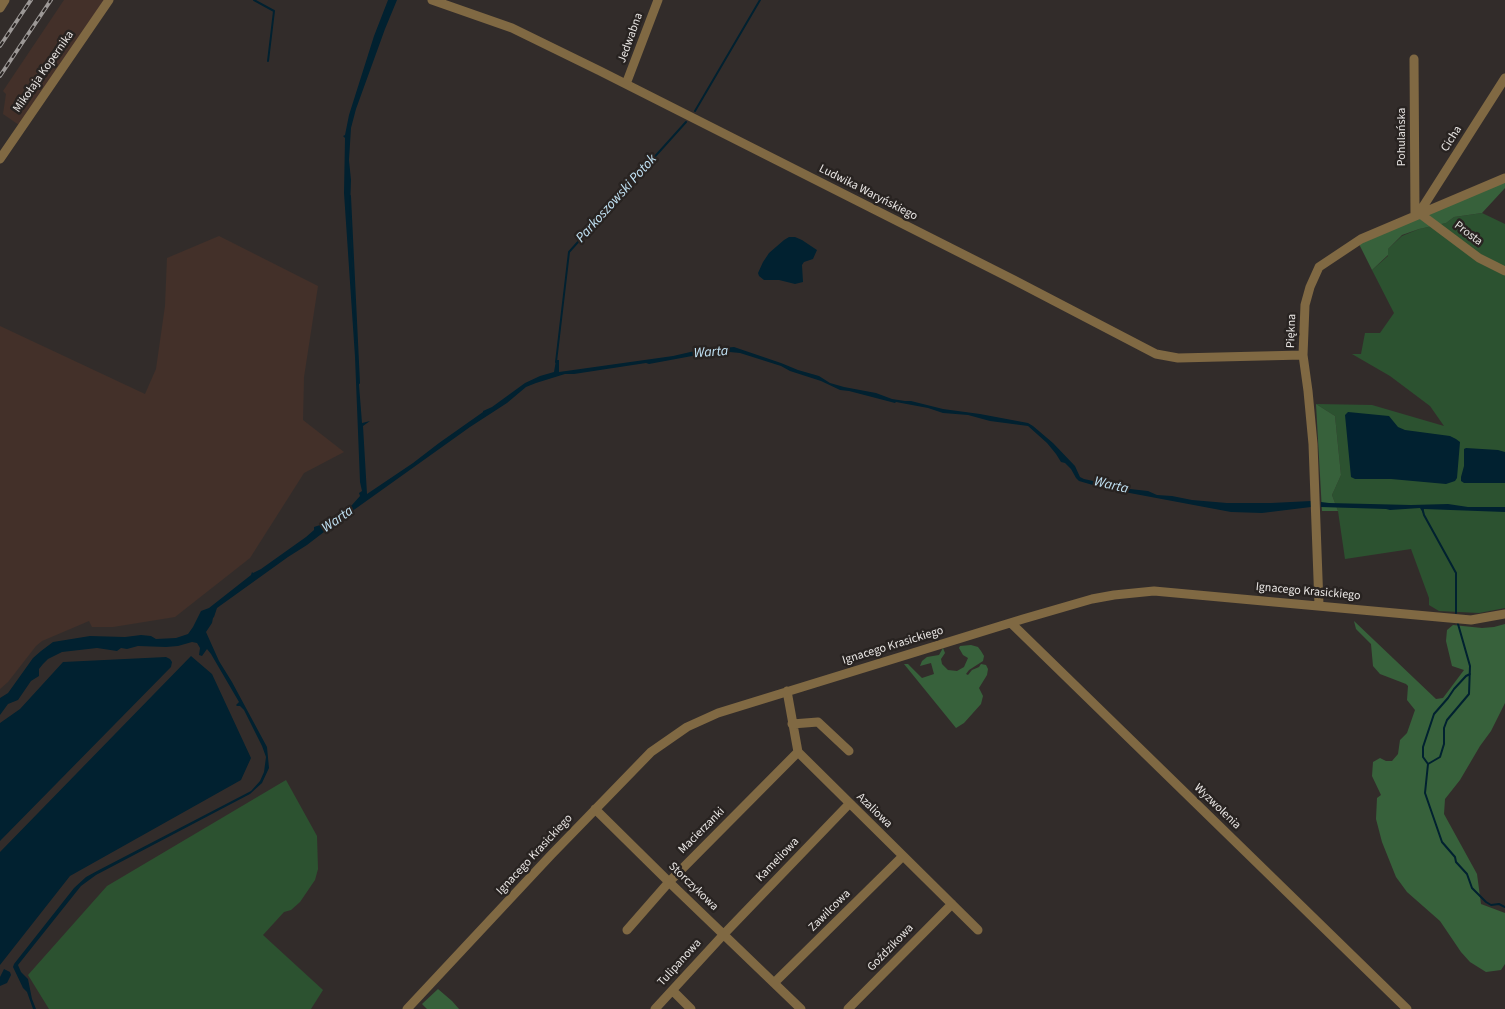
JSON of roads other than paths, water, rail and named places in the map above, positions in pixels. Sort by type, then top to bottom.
[{"type":"street","points":[[0,8],[5,0]]},
{"type":"street","name":"Mikołaja Kopernika","points":[[0,159],[109,0]]},
{"type":"street","name":"Ludwika Waryńskiego","points":[[432,0],[512,28],[1014,280],[1156,354],[1178,358],[1303,355]]},
{"type":"street","name":"Jedwabna","points":[[626,84],[658,0]]},
{"type":"street","name":"Pohulańska","points":[[1414,59],[1417,214]]},
{"type":"street","name":"Cicha","points":[[1417,214],[1505,78]]},
{"type":"street","name":"Piękna","points":[[1319,605],[1313,444],[1303,355],[1305,305],[1310,287],[1319,267],[1361,239],[1505,178]]},
{"type":"street","name":"Prosta","points":[[1417,214],[1479,258],[1505,271]]},
{"type":"street","name":"Ignacego Krasickiego","points":[[407,1009],[651,752],[679,731],[718,713],[1092,599],[1135,592],[1154,591],[1471,620],[1505,614]]},
{"type":"street","name":"Wyzwolenia","points":[[1011,623],[1407,1009]]},
{"type":"street","points":[[787,691],[798,752]]},
{"type":"street","points":[[792,724],[818,722],[849,751]]},
{"type":"street","name":"Azaliowa","points":[[798,752],[978,930]]},
{"type":"street","name":"Macierzanki","points":[[627,930],[669,882],[798,752]]},
{"type":"street","name":"Kameliowa","points":[[724,934],[849,804]]},
{"type":"street","name":"Storczykowa","points":[[595,809],[774,983]]},
{"type":"street","name":"Zawilcowa","points":[[774,983],[903,856]]},
{"type":"street","name":"Goździkowa","points":[[848,1009],[952,904]]},
{"type":"street","name":"Tulipanowa","points":[[655,1009],[724,934]]},
{"type":"street","points":[[774,983],[801,1009]]},
{"type":"street","points":[[673,991],[690,1009]]},
{"type":"water","name":"Warta","points":[[388,0],[397,0],[356,109],[351,128],[349,160],[362,423],[370,421],[363,426],[367,494],[525,383],[554,372],[556,360],[559,360],[559,372],[673,356],[699,350],[734,347],[819,376],[830,383],[844,387],[943,409],[1028,423],[1053,443],[1075,466],[1080,477],[1084,479],[1148,491],[1157,495],[1192,500],[1227,503],[1311,501],[1311,507],[1262,513],[1231,512],[1103,488],[1079,481],[1071,469],[1061,462],[1047,443],[1028,426],[990,421],[968,415],[943,413],[928,408],[895,403],[840,390],[781,366],[740,353],[719,351],[649,364],[565,374],[536,383],[526,387],[507,403],[470,427],[217,608],[212,623],[206,632],[219,661],[267,747],[269,768],[262,783],[250,794],[96,875],[81,886],[18,965],[21,972],[28,979],[36,1009],[33,1009],[27,992],[23,988],[13,967],[14,964],[74,888],[86,877],[251,791],[260,781],[264,772],[266,757],[244,710],[236,705],[239,702],[207,649],[202,656],[199,655],[200,648],[197,643],[192,642],[166,647],[138,646],[127,649],[121,648],[117,651],[97,648],[62,652],[48,659],[43,664],[39,669],[39,676],[31,681],[18,700],[8,704],[0,715],[0,698],[8,693],[33,658],[53,642],[90,636],[125,637],[141,635],[151,636],[156,639],[176,638],[188,634],[201,611],[209,608],[251,575],[252,572],[261,569],[306,537],[314,530],[314,527],[323,524],[352,505],[360,496],[359,493],[362,491],[344,193],[345,138],[343,136],[345,135],[349,115],[374,36]]},
{"type":"water","points":[[789,237],[802,240],[817,250],[813,259],[804,262],[802,265],[803,282],[795,284],[779,280],[764,280],[758,273],[763,262],[769,253]]},
{"type":"water","points":[[1348,412],[1389,416],[1398,427],[1405,430],[1450,436],[1456,439],[1460,442],[1457,478],[1455,481],[1446,484],[1391,479],[1355,479],[1351,477],[1345,415]]},
{"type":"water","points":[[1464,449],[1505,452],[1505,483],[1464,483],[1461,481],[1464,466]]},
{"type":"water","points":[[1321,502],[1505,507],[1505,512],[1424,509],[1423,513],[1420,508],[1390,510],[1321,507]]},
{"type":"water","points":[[191,656],[212,674],[251,758],[241,780],[70,876],[0,965],[0,852]]},
{"type":"water","points":[[166,657],[172,662],[171,667],[0,841],[0,723],[20,709],[63,662]]},
{"type":"water","points":[[4,969],[10,972],[11,975],[7,983],[0,986],[0,977]]},
{"type":"waterway","points":[[254,0],[274,11],[268,61]]},
{"type":"waterway","name":"Parkoszowski Potok","points":[[695,111],[760,0]]},
{"type":"waterway","name":"Parkoszowski Potok","points":[[556,362],[569,252],[686,122]]},
{"type":"waterway","points":[[350,196],[359,383]]},
{"type":"waterway","points":[[1423,511],[1456,573],[1456,613]]},
{"type":"waterway","points":[[1458,624],[1470,666],[1469,694],[1447,720],[1444,728],[1444,744],[1440,757],[1428,764],[1425,793],[1442,842],[1467,874],[1472,888],[1491,905],[1499,904],[1505,907]]},
{"type":"waterway","points":[[1428,764],[1423,757],[1423,747],[1434,714],[1454,689],[1470,674]]},
{"type":"railway","points":[[0,46],[31,0]]},
{"type":"railway","points":[[0,76],[51,0]]}]
